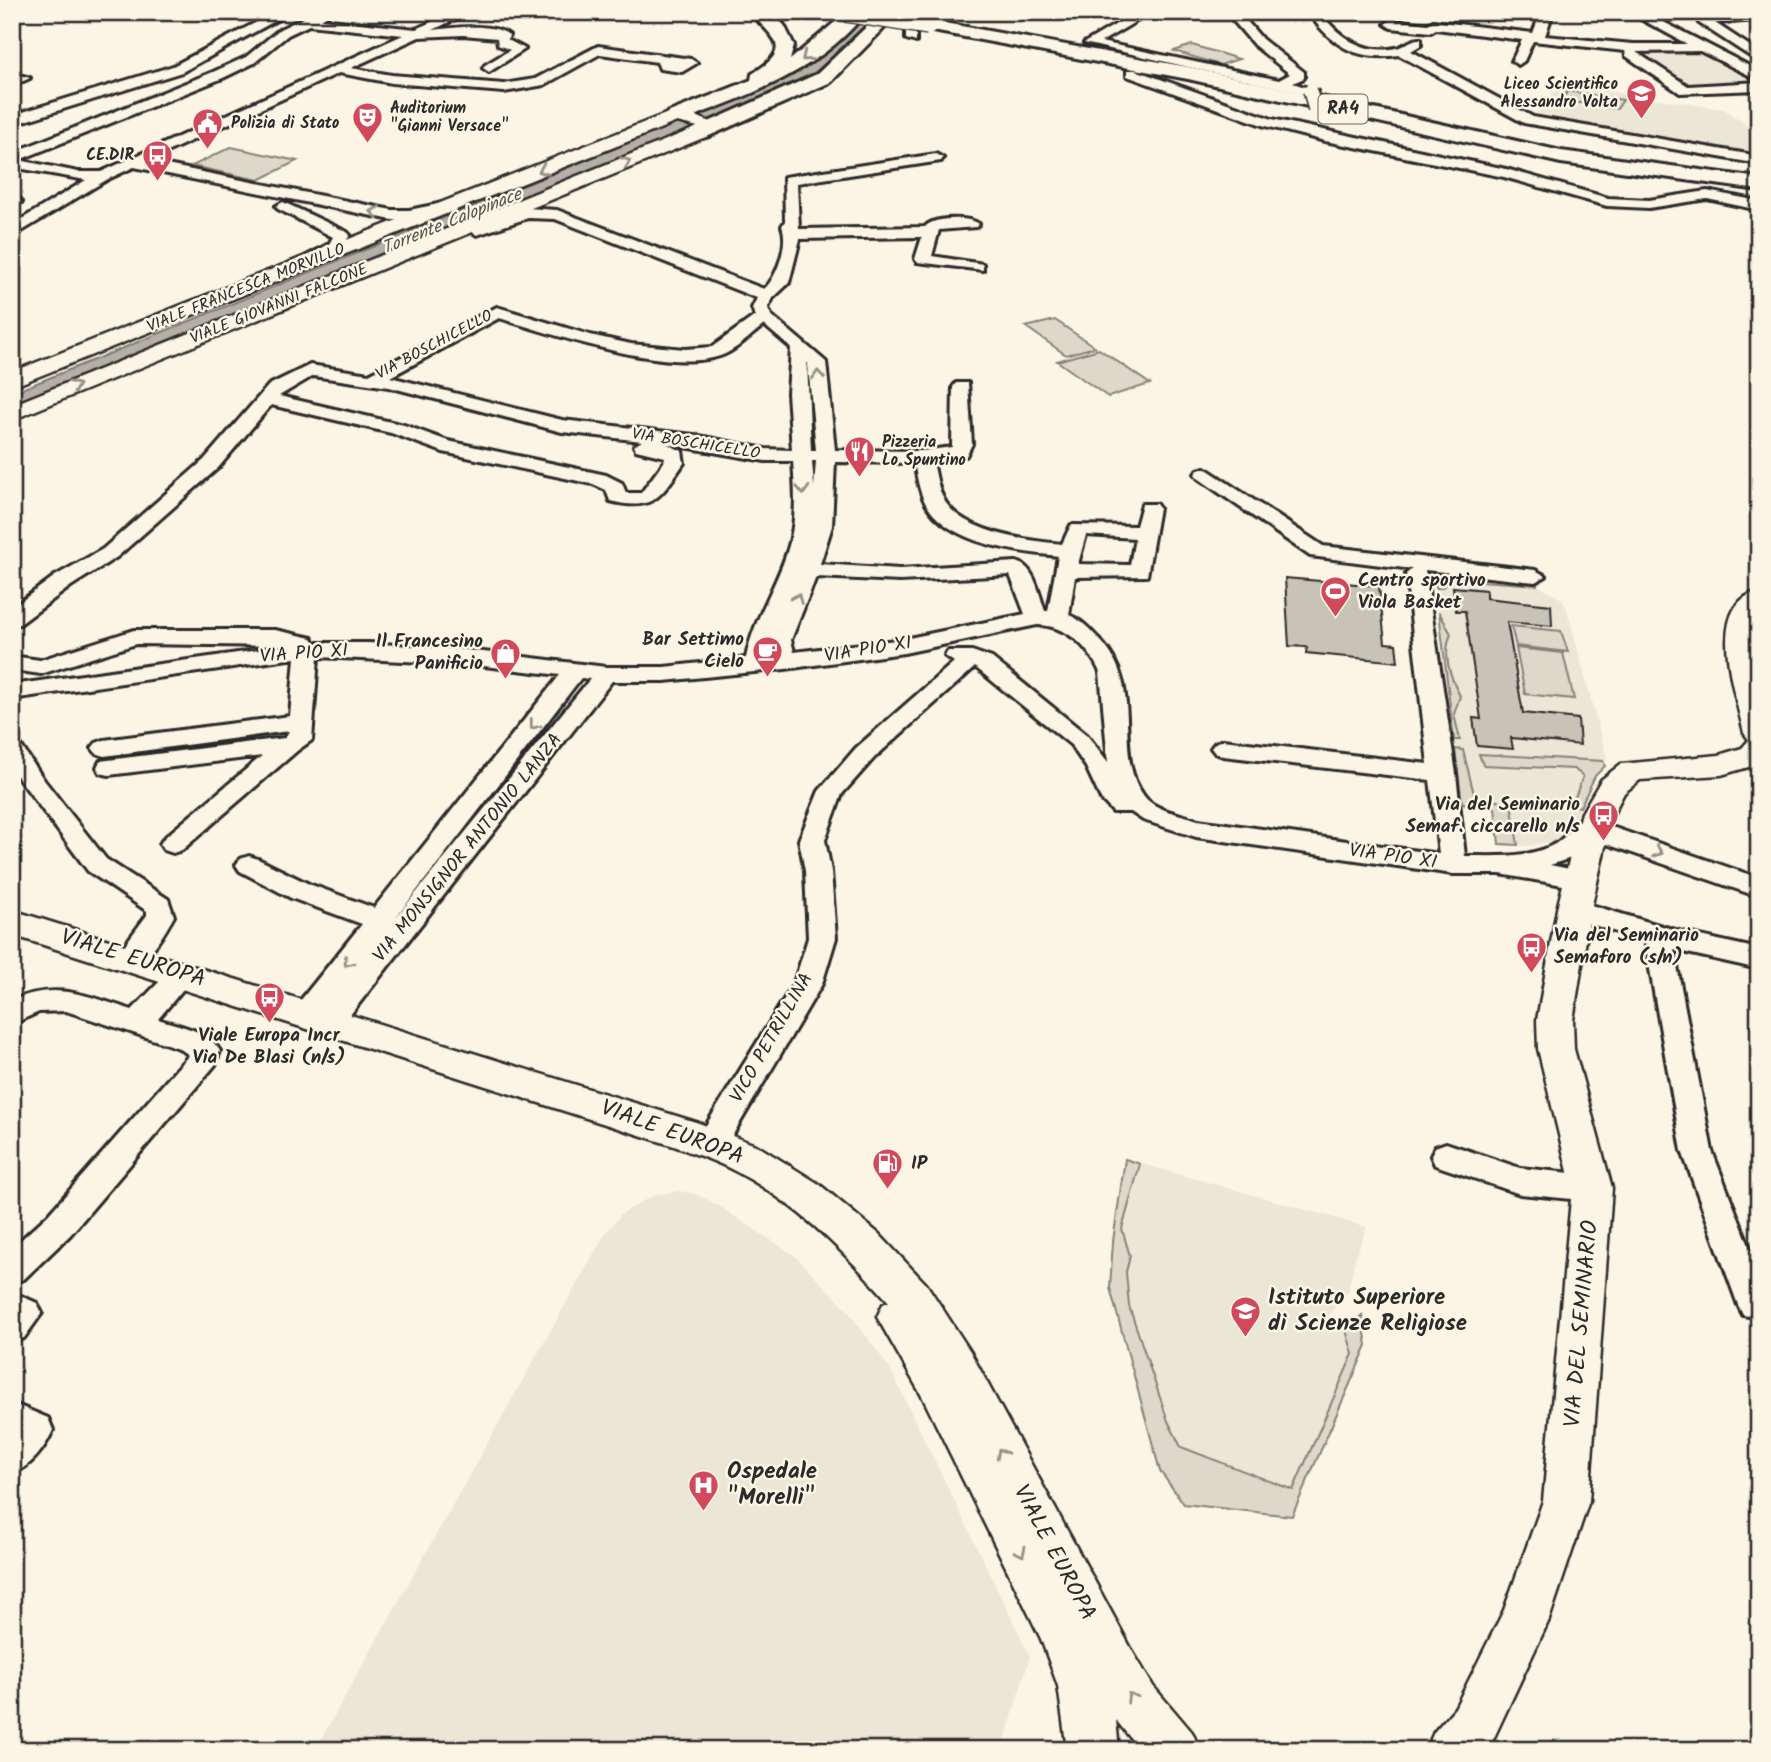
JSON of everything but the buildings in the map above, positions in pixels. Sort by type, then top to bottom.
[{"type":"highway","points":[[681,117],[764,76],[781,61],[786,47],[785,38],[779,27],[758,12]]},
{"type":"highway","name":"RA4","points":[[845,12],[925,28],[1083,50],[1561,157],[1759,181]]},
{"type":"highway","points":[[681,117],[776,77],[805,59],[858,12]]},
{"type":"highway","name":"RA4","points":[[873,12],[925,28]]},
{"type":"highway","points":[[705,128],[824,78],[892,12],[925,28]]},
{"type":"highway","points":[[705,128],[823,87],[874,45],[925,28],[1005,22]]},
{"type":"highway","points":[[1039,29],[1048,36],[1083,50]]},
{"type":"main road","points":[[681,117],[705,128]]},
{"type":"main road","name":"VIALE FRANCESCA MORVILLO","points":[[12,380],[681,117]]},
{"type":"main road","name":"VIALE GIOVANNI FALCONE","points":[[12,413],[705,128]]},
{"type":"main road","points":[[1756,603],[1741,620],[1741,649],[1757,748]]},
{"type":"main road","name":"VIA DEL SEMINARIO","points":[[1452,1750],[1473,1726],[1525,1620],[1566,1501],[1588,1268],[1592,1188],[1556,1049],[1555,1020],[1577,894],[1595,823],[1612,788],[1632,771],[1721,765],[1757,748]]},
{"type":"main road","name":"VIALE EUROPA","points":[[12,922],[711,1144],[744,1157],[806,1196],[865,1247],[912,1298],[955,1365],[1116,1672],[1135,1704],[1174,1750]]},
{"type":"main road","name":"VIALE EUROPA","points":[[12,938],[588,1121],[702,1160],[759,1189],[820,1234],[892,1309],[931,1370],[1083,1678],[1093,1728],[1093,1750]]},
{"type":"street","points":[[12,121],[65,100],[163,75],[209,56],[285,12]]},
{"type":"street","points":[[12,160],[245,63],[277,37],[326,12]]},
{"type":"street","points":[[12,232],[109,175],[463,12]]},
{"type":"street","points":[[925,28],[910,31],[932,16],[956,12]]},
{"type":"street","points":[[1146,12],[1090,43],[1310,91],[1315,110],[1327,126],[1399,152]]},
{"type":"street","points":[[1232,12],[1258,42],[1299,75],[1283,83]]},
{"type":"street","points":[[1314,12],[1332,37],[1368,51],[1401,51],[1414,46],[1433,19]]},
{"type":"street","points":[[1426,12],[1433,19]]},
{"type":"street","points":[[1471,29],[1479,12]]},
{"type":"street","points":[[1518,61],[1547,12]]},
{"type":"street","points":[[1634,12],[1759,76]]},
{"type":"street","points":[[1701,16],[1759,16]]},
{"type":"street","points":[[1701,16],[1759,58]]},
{"type":"street","points":[[1391,24],[1433,19],[1471,29],[1617,48],[1700,47]]},
{"type":"street","points":[[306,22],[419,32],[474,31],[503,35],[502,42],[519,49],[489,68]]},
{"type":"street","points":[[1722,33],[1746,32]]},
{"type":"street","points":[[337,69],[392,79],[504,88],[539,82],[598,50],[669,60]]},
{"type":"street","points":[[1401,51],[1529,120],[1756,159]]},
{"type":"street","points":[[1630,53],[1685,90],[1759,86]]},
{"type":"street","points":[[209,56],[245,63]]},
{"type":"street","points":[[1131,73],[1267,122],[1506,173],[1607,202],[1649,204],[1707,195],[1729,197],[1759,206]]},
{"type":"street","points":[[756,666],[758,642],[822,526],[826,457],[817,362],[764,317],[760,308],[766,296],[781,284],[793,234],[790,226],[793,221],[789,180],[936,158]]},
{"type":"street","points":[[12,160],[78,176],[109,175],[153,180],[176,176],[400,216],[465,201]]},
{"type":"street","points":[[135,163],[176,176],[251,191],[338,230],[342,239],[335,247],[289,271]]},
{"type":"street","points":[[557,215],[552,203],[559,196],[582,187],[590,177]]},
{"type":"street","points":[[312,218],[311,215],[318,209],[337,205]]},
{"type":"street","points":[[454,232],[475,231],[527,213],[557,215],[766,296]]},
{"type":"street","points":[[971,224],[933,226],[923,259],[926,262],[977,267]]},
{"type":"street","points":[[793,234],[929,232]]},
{"type":"street","name":"VIA BOSCHICELLO","points":[[372,379],[450,340],[497,312],[586,339],[631,349],[685,354],[716,352],[764,317]]},
{"type":"street","points":[[785,662],[779,640],[800,569],[804,526],[799,349]]},
{"type":"street","name":"VIA BOSCHICELLO","points":[[12,620],[63,581],[110,553],[211,464],[275,388],[310,370],[372,379],[562,426],[694,441],[765,455],[826,457],[922,457],[948,455],[962,448],[962,387]]},
{"type":"street","points":[[267,398],[397,429],[443,446],[599,479],[615,487],[617,497],[627,500],[648,497],[674,463],[675,455],[659,447],[564,437],[558,435],[562,426]]},
{"type":"street","points":[[922,457],[936,504],[961,524],[1068,560],[1140,572],[1149,508]]},
{"type":"street","points":[[1205,474],[1317,552],[1535,576]]},
{"type":"street","points":[[1047,618],[1078,530],[1144,532]]},
{"type":"street","points":[[800,569],[900,575],[1016,568],[1047,618]]},
{"type":"street","points":[[1417,573],[1444,774],[1453,865]]},
{"type":"street","name":"VIA PIO XI","points":[[12,692],[307,650],[369,650],[453,656],[606,674],[664,674],[756,666],[904,646],[1047,618],[1082,632],[1104,657],[1111,672],[1121,776],[1135,803],[1152,814],[1196,828],[1453,865],[1500,865],[1577,894],[1658,934],[1759,959]]},
{"type":"street","points":[[12,663],[41,667],[134,637],[275,637],[304,643],[307,650],[300,740],[290,745],[173,844]]},
{"type":"street","points":[[904,646],[984,663],[1037,709],[1079,740],[1098,766],[1110,793],[1124,810],[1140,821],[1166,832],[1182,833],[1196,828]]},
{"type":"street","name":"VICO PETRILLINA","points":[[711,1144],[808,984],[822,938],[818,871],[812,839],[831,791],[865,753],[972,659]]},
{"type":"street","name":"VIA MONSIGNOR ANTONIO LANZA","points":[[318,1017],[381,921],[575,671]]},
{"type":"street","name":"VIA MONSIGNOR ANTONIO LANZA","points":[[318,1017],[606,674]]},
{"type":"street","points":[[290,745],[107,757],[302,722]]},
{"type":"street","points":[[1223,748],[1444,774]]},
{"type":"street","points":[[12,750],[35,786],[97,865],[159,905],[161,916],[129,958]]},
{"type":"street","points":[[1500,865],[1551,856],[1575,846],[1595,823],[1759,888]]},
{"type":"street","points":[[249,865],[300,891],[381,921]]},
{"type":"street","points":[[1658,934],[1697,1151],[1755,1305]]},
{"type":"street","points":[[137,1023],[170,988]]},
{"type":"street","points":[[12,1269],[60,1225],[200,1065],[205,1051],[189,1040],[66,1000],[24,1007]]},
{"type":"street","points":[[1446,1156],[1520,1181],[1592,1188]]},
{"type":"street","points":[[12,1307],[25,1313],[12,1327]]},
{"type":"street","points":[[12,1419],[35,1430],[12,1457]]},
{"type":"shaded area","points":[[1192,45],[1239,59],[1220,65],[1174,51]]},
{"type":"shaded area","points":[[1631,51],[1697,52],[1759,83],[1687,88]]},
{"type":"shaded area","name":"Liceo Scientifico Alessandro Volta","points":[[1560,84],[1724,109],[1758,134],[1746,155],[1535,117]]},
{"type":"shaded area","points":[[1568,91],[1623,100],[1617,109],[1561,100]]},
{"type":"shaded area","points":[[231,147],[297,161],[259,180],[192,166]]},
{"type":"shaded area","points":[[1055,320],[1095,347],[1066,355],[1026,327]]},
{"type":"shaded area","points":[[1099,349],[1150,384],[1108,397],[1057,361]]},
{"type":"shaded area","points":[[1434,571],[1526,579],[1562,599],[1566,606],[1607,759],[1588,790],[1568,834],[1560,840],[1527,846],[1499,844],[1496,808],[1462,803]]},
{"type":"shaded area","points":[[1434,571],[1526,579],[1538,585],[1453,579],[1441,588],[1436,588]]},
{"type":"shaded area","points":[[1439,612],[1451,634],[1447,658],[1460,696],[1454,714],[1460,740],[1454,740]]},
{"type":"shaded area","points":[[1511,626],[1561,631],[1568,652],[1516,646]]},
{"type":"shaded area","points":[[1516,648],[1563,653],[1574,699],[1525,694]]},
{"type":"shaded area","points":[[1455,749],[1463,750],[1475,798],[1511,803],[1518,845],[1499,844],[1495,808],[1462,803]]},
{"type":"shaded area","points":[[1479,754],[1603,761],[1605,766],[1595,776],[1580,807],[1572,805],[1583,776],[1574,769],[1483,765]]},
{"type":"shaded area","name":"Istituto Superiore di Scienze Religiose","points":[[1125,1159],[1367,1227],[1356,1255],[1348,1292],[1328,1316],[1346,1330],[1362,1315],[1367,1345],[1292,1516],[1184,1504],[1160,1471],[1110,1288],[1113,1241]]},
{"type":"shaded area","points":[[1125,1159],[1140,1164],[1122,1229],[1130,1256],[1126,1272],[1129,1306],[1168,1421],[1181,1447],[1293,1490],[1353,1354],[1346,1330],[1362,1315],[1367,1345],[1292,1516],[1184,1504],[1160,1471],[1110,1288],[1113,1241]]},
{"type":"shaded area","name":"Ospedale \"Morelli\"","points":[[679,1191],[696,1194],[717,1205],[794,1255],[845,1307],[890,1369],[1030,1656],[1002,1750],[315,1750],[605,1234],[621,1214],[654,1195]]},
{"type":"water","name":"Torrente Calopinace","points":[[866,12],[886,12],[801,84],[12,404],[12,393],[784,80],[801,70]]},
{"type":"place","name":"Liceo Scientifico Alessandro Volta","points":[[1641,120]]},
{"type":"place","name":"Auditorium \"Gianni Versace\"","points":[[367,144]]},
{"type":"place","name":"Polizia di Stato","points":[[208,150]]},
{"type":"place","name":"CE.DIR","points":[[157,182]]},
{"type":"place","name":"Pizzeria Lo Spuntino","points":[[859,478]]},
{"type":"place","name":"Centro sportivo Viola Basket","points":[[1335,619]]},
{"type":"place","name":"Bar Settimo Cielo","points":[[767,678]]},
{"type":"place","name":"Il Francesino Panificio","points":[[506,680]]},
{"type":"place","name":"Via del Seminario Semaf. ciccarello n/s","points":[[1603,843]]},
{"type":"place","name":"Via del Seminario Semaforo (s/n)","points":[[1531,974]]},
{"type":"place","name":"Viale Europa Incr Via De Blasi (n/s)","points":[[269,1024]]},
{"type":"place","name":"IP","points":[[888,1191]]},
{"type":"place","name":"Istituto Superiore di Scienze Religiose","points":[[1245,1338]]},
{"type":"place","name":"Ospedale \"Morelli\"","points":[[704,1512]]}]
